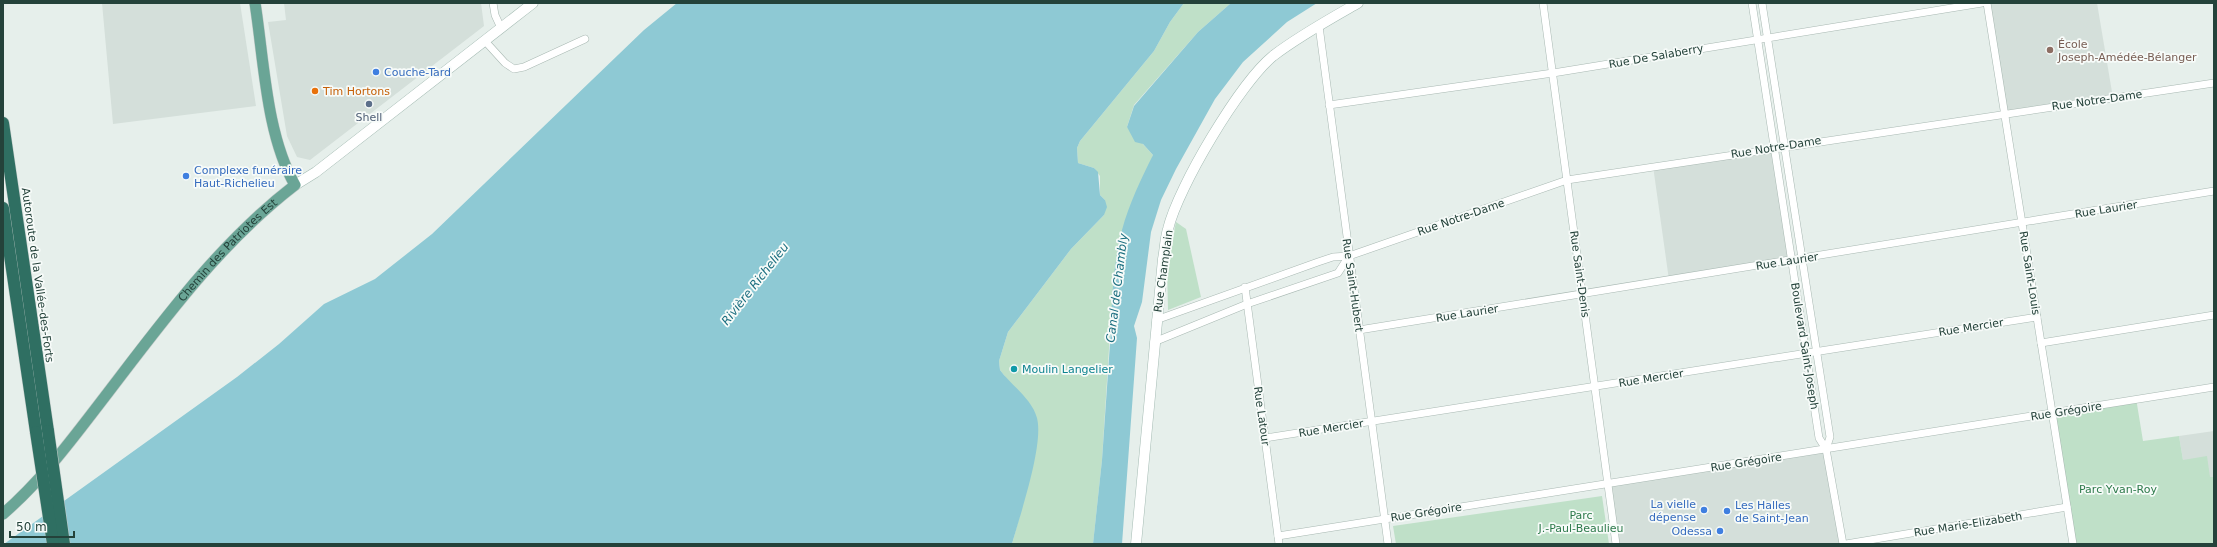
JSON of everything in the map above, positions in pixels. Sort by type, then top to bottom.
[{"type":"highway","name":"Autoroute de la Vallée-des-Forts","points":[[3,123],[42,432]]},
{"type":"highway","points":[[3,208],[42,432],[64,544]]},
{"type":"highway","points":[[42,432],[53,544]]},
{"type":"main road","points":[[255,3],[276,136],[285,167],[295,185]]},
{"type":"main road","name":"Chemin des Patriotes Est","points":[[3,514],[49,468],[219,254],[255,218],[295,185]]},
{"type":"street","points":[[493,3],[495,15],[501,28]]},
{"type":"street","name":"Chemin des Patriotes Est","points":[[295,185],[316,172],[533,3]]},
{"type":"street","name":"Rue Champlain","points":[[1136,544],[1156,320],[1168,228],[1178,200],[1229,110],[1253,76],[1273,57],[1319,26],[1358,3]]},
{"type":"street","name":"Rue Saint-Denis","points":[[1543,3],[1616,544]]},
{"type":"street","name":"Boulevard Saint-Joseph","points":[[1752,3],[1819,438],[1826,449],[1844,544]]},
{"type":"street","name":"Boulevard Saint-Joseph","points":[[1762,3],[1830,436],[1826,449]]},
{"type":"street","name":"Rue De Salaberry","points":[[1329,104],[1553,73],[1982,3]]},
{"type":"street","name":"Rue Saint-Louis","points":[[1988,3],[2072,544]]},
{"type":"street","name":"Rue Saint-Hubert","points":[[1319,26],[1388,544]]},
{"type":"street","points":[[485,41],[504,63],[514,69],[524,67],[585,39]]},
{"type":"street","name":"Rue Notre-Dame","points":[[1156,320],[1245,287],[1333,257],[1349,256],[1567,180],[1784,146],[2214,83]]},
{"type":"street","name":"Rue Laurier","points":[[1359,330],[2214,191]]},
{"type":"street","points":[[1154,342],[1247,304],[1338,273],[1349,256]]},
{"type":"street","name":"Rue Latour","points":[[1245,287],[1280,544]]},
{"type":"street","points":[[2041,343],[2214,315]]},
{"type":"street","name":"Rue Mercier","points":[[1265,438],[2037,317]]},
{"type":"street","name":"Rue Grégoire","points":[[1278,536],[2214,387]]},
{"type":"street","name":"Rue Marie-Elizabeth","points":[[1844,544],[2067,507]]},
{"type":"shaded area","points":[[102,3],[240,3],[256,106],[113,124]]},
{"type":"shaded area","points":[[284,3],[481,3],[484,26],[310,160],[297,157],[287,136],[268,22],[286,20]]},
{"type":"shaded area","name":"École Joseph-Amédée-Bélanger","points":[[1987,3],[2097,3],[2113,98],[2005,114]]},
{"type":"shaded area","points":[[1775,148],[1792,260],[1669,280],[1653,166]]},
{"type":"shaded area","points":[[2214,431],[2214,477],[2210,478],[2183,460],[2179,436]]},
{"type":"shaded area","points":[[1826,449],[1842,544],[1616,544],[1608,483]]},
{"type":"green space","points":[[1184,3],[1231,3],[1198,32],[1134,105],[1127,127],[1153,155],[1111,317],[1102,460],[1093,544],[1012,544],[1021,511],[1010,383],[1000,370],[999,361],[1008,332],[1071,249],[1104,215],[1105,200],[1100,195],[1100,176],[1094,168],[1078,163],[1077,148],[1080,141],[1154,51],[1170,22]]},
{"type":"green space","points":[[1176,222],[1186,229],[1201,297],[1168,310],[1167,265]]},
{"type":"green space","name":"Parc Yvan-Roy","points":[[2136,398],[2143,441],[2179,436],[2183,460],[2207,456],[2210,477],[2214,477],[2214,544],[2072,544],[2052,410]]},
{"type":"green space","name":"Parc J.-Paul-Beaulieu","points":[[1602,496],[1609,544],[1396,544],[1393,526]]},
{"type":"water","name":"Rivière Richelieu","points":[[677,3],[1184,3],[1170,22],[1154,51],[1080,141],[1077,148],[1078,163],[1094,168],[1098,172],[1100,195],[1105,200],[1107,207],[1104,215],[1071,249],[1008,332],[999,361],[1000,370],[1031,405],[1037,418],[1038,430],[1037,445],[1030,480],[1012,544],[4,544],[237,377],[279,344],[324,304],[375,279],[432,234],[644,30]]},
{"type":"water","name":"Canal de Chambly","points":[[1231,3],[1317,3],[1287,22],[1243,62],[1215,99],[1176,169],[1161,200],[1151,232],[1142,302],[1134,326],[1137,338],[1122,544],[1093,544],[1102,460],[1111,329],[1109,328],[1111,325],[1115,265],[1122,230],[1128,211],[1153,155],[1143,144],[1135,142],[1127,127],[1134,106],[1198,32]]},
{"type":"place","name":"École Joseph-Amédée-Bélanger","points":[[2050,50]]},
{"type":"place","name":"Couche-Tard","points":[[376,72]]},
{"type":"place","name":"Tim Hortons","points":[[315,91]]},
{"type":"place","name":"Shell","points":[[369,104]]},
{"type":"place","name":"Complexe funéraire Haut-Richelieu","points":[[186,176]]},
{"type":"place","name":"Moulin Langelier","points":[[1014,369]]},
{"type":"place","name":"La vielle dépense","points":[[1704,510]]},
{"type":"place","name":"Les Halles de Saint-Jean","points":[[1727,511]]},
{"type":"place","name":"Odessa","points":[[1720,531]]}]
